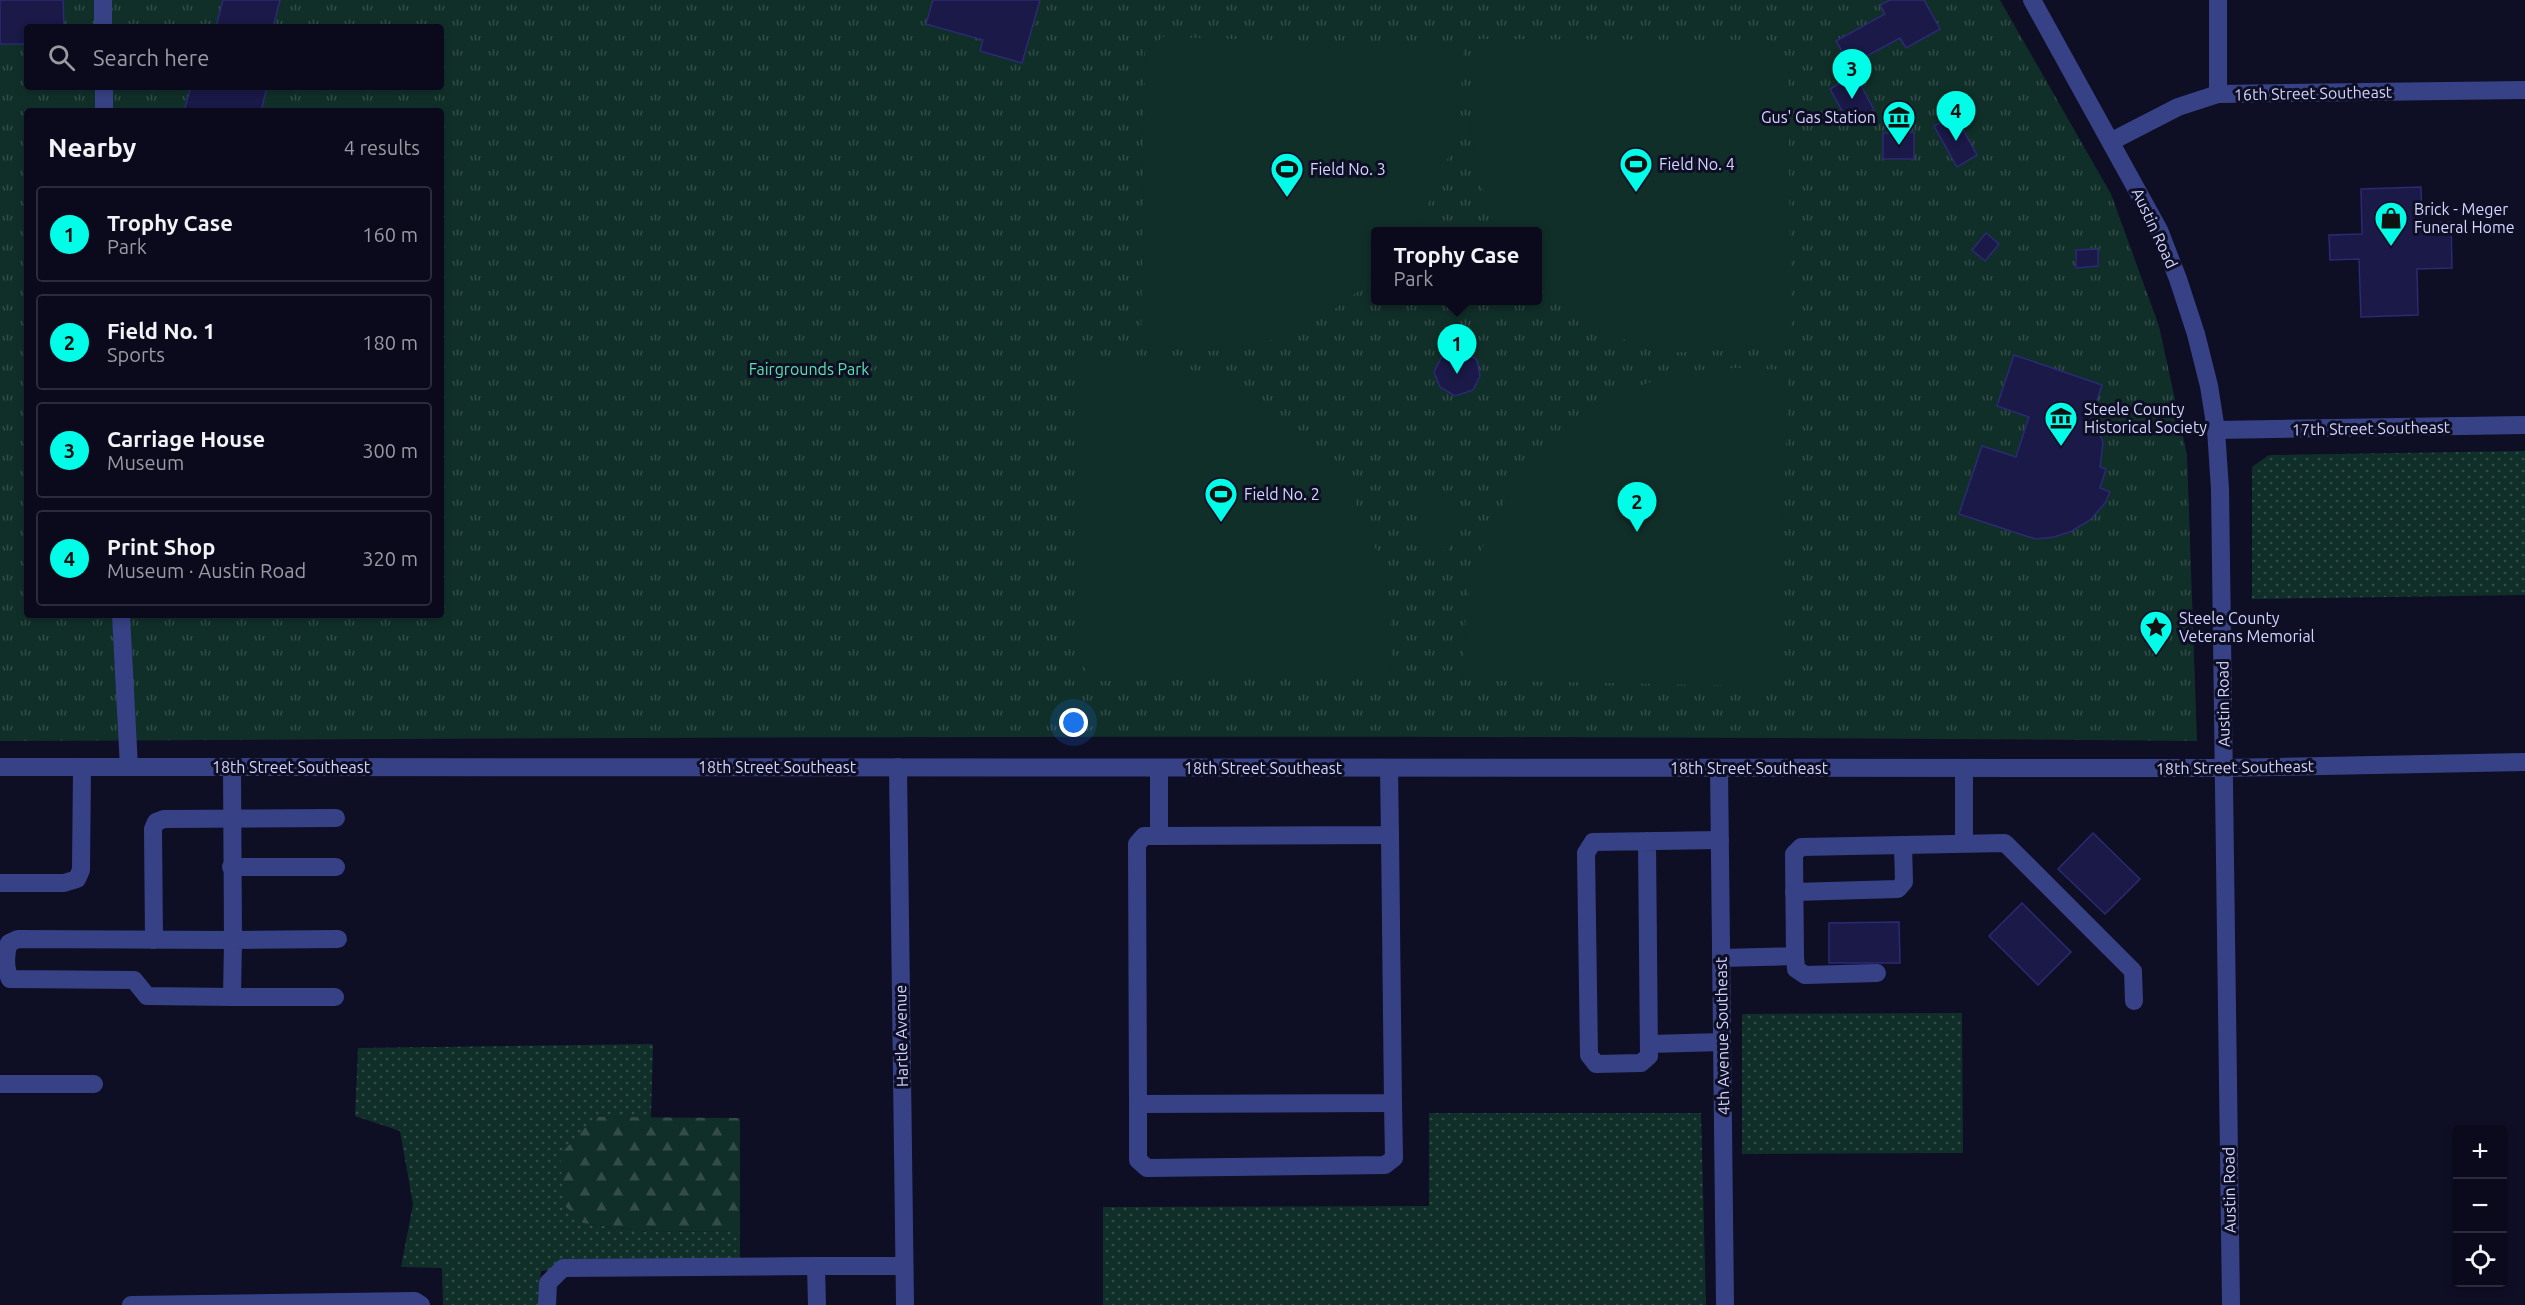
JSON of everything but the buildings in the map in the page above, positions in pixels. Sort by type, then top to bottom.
[{"type":"street","points":[[102,0],[103,24]]},
{"type":"street","name":"Austin Road","points":[[2031,0],[2112,141],[2159,230],[2196,334],[2209,386],[2216,430],[2220,509],[2230,1305]]},
{"type":"street","points":[[2218,0],[2218,94]]},
{"type":"street","points":[[104,90],[104,108]]},
{"type":"street","name":"16th Street Southeast","points":[[2112,141],[2178,107],[2218,94],[2525,90]]},
{"type":"street","name":"17th Street Southeast","points":[[2216,430],[2525,425]]},
{"type":"street","points":[[121,618],[129,767]]},
{"type":"street","name":"18th Street Southeast","points":[[0,767],[2224,768],[2525,762]]},
{"type":"street","points":[[0,883],[64,883],[77,879],[81,870],[82,767]]},
{"type":"street","points":[[232,767],[232,997]]},
{"type":"street","name":"Hartle Avenue","points":[[898,767],[905,1305]]},
{"type":"street","points":[[1159,768],[1159,836]]},
{"type":"street","points":[[1389,768],[1394,1102],[1394,1158],[1385,1165],[1147,1168],[1138,1160],[1137,844],[1144,836],[1390,835]]},
{"type":"street","name":"4th Avenue Southeast","points":[[1719,768],[1725,1305]]},
{"type":"street","points":[[1964,768],[1964,843]]},
{"type":"street","points":[[154,940],[153,829],[156,822],[164,819],[336,818]]},
{"type":"street","points":[[1647,841],[1648,1056],[1641,1063],[1596,1064],[1589,1055],[1586,853],[1593,842],[1647,841],[1720,840]]},
{"type":"street","points":[[1877,973],[1805,975],[1796,969],[1794,854],[1801,847],[2005,843],[2133,971],[2134,1000]]},
{"type":"street","points":[[1794,892],[1898,890],[1904,882],[1903,845]]},
{"type":"street","points":[[231,867],[336,867]]},
{"type":"street","points":[[335,997],[147,996],[134,980],[10,980],[7,974],[7,949],[9,943],[18,939],[338,939]]},
{"type":"street","points":[[1721,958],[1795,956]]},
{"type":"street","points":[[1648,1044],[1722,1042]]},
{"type":"street","points":[[0,1084],[94,1084]]},
{"type":"street","points":[[1138,1104],[1394,1102]]},
{"type":"street","points":[[816,1266],[817,1305]]},
{"type":"street","points":[[547,1305],[548,1283],[563,1268],[904,1266]]},
{"type":"street","points":[[131,1305],[415,1301],[421,1305]]},
{"type":"green space","name":"Fairgrounds Park","points":[[0,0],[2000,0],[2111,194],[2159,326],[2187,455],[2197,741],[824,737],[0,741]]},
{"type":"green space","name":"Field No. 3","points":[[1163,37],[1463,45],[1457,120],[1446,164],[1426,208],[1414,227],[1371,227],[1371,280],[1338,306],[1296,331],[1273,340],[1225,350],[1200,351],[1141,344],[1145,52]]},
{"type":"green space","name":"Field No. 4","points":[[1476,39],[1769,40],[1788,60],[1791,346],[1680,352],[1652,349],[1616,335],[1566,302],[1542,279],[1542,227],[1502,227],[1490,206],[1475,160],[1471,116]]},
{"type":"green space","name":"Field No. 2","points":[[1118,359],[1194,371],[1229,384],[1261,402],[1291,424],[1317,450],[1340,480],[1360,512],[1375,546],[1389,605],[1392,676],[1096,681],[1078,661],[1078,361]]},
{"type":"green space","points":[[1738,368],[1788,370],[1779,668],[1765,686],[1463,680],[1467,604],[1479,556],[1501,509],[1530,464],[1566,426],[1607,400],[1651,382],[1682,373]]},
{"type":"green space","points":[[2525,451],[2525,595],[2252,599],[2252,467],[2269,455]]},
{"type":"green space","points":[[1425,488],[1459,494],[1448,551],[1415,545]]},
{"type":"green space","points":[[1962,1013],[1963,1153],[1742,1154],[1742,1014]]},
{"type":"green space","points":[[653,1044],[651,1118],[595,1117],[583,1223],[647,1232],[740,1231],[740,1259],[541,1271],[539,1305],[443,1305],[442,1268],[401,1267],[413,1204],[400,1131],[355,1116],[358,1048]]},
{"type":"green space","points":[[1429,1113],[1701,1113],[1706,1305],[1103,1305],[1103,1207],[1429,1206]]},
{"type":"green space","points":[[595,1117],[740,1118],[740,1231],[647,1232],[583,1223],[564,1205],[560,1155]]},
{"type":"place","name":"Carriage House","points":[[1852,99]]},
{"type":"place","name":"Print Shop","points":[[1956,141]]},
{"type":"place","name":"Gus' Gas Station","points":[[1899,146]]},
{"type":"place","name":"Field No. 4","points":[[1636,193]]},
{"type":"place","name":"Field No. 3","points":[[1287,198]]},
{"type":"place","name":"Brick - Meger Funeral Home","points":[[2391,247]]},
{"type":"place","name":"Trophy Case","points":[[1457,374]]},
{"type":"place","name":"Steele County Historical Society","points":[[2061,447]]},
{"type":"place","name":"Field No. 2","points":[[1221,523]]},
{"type":"place","name":"Field No. 1","points":[[1637,532]]},
{"type":"place","name":"Steele County Veterans Memorial","points":[[2156,656]]}]
